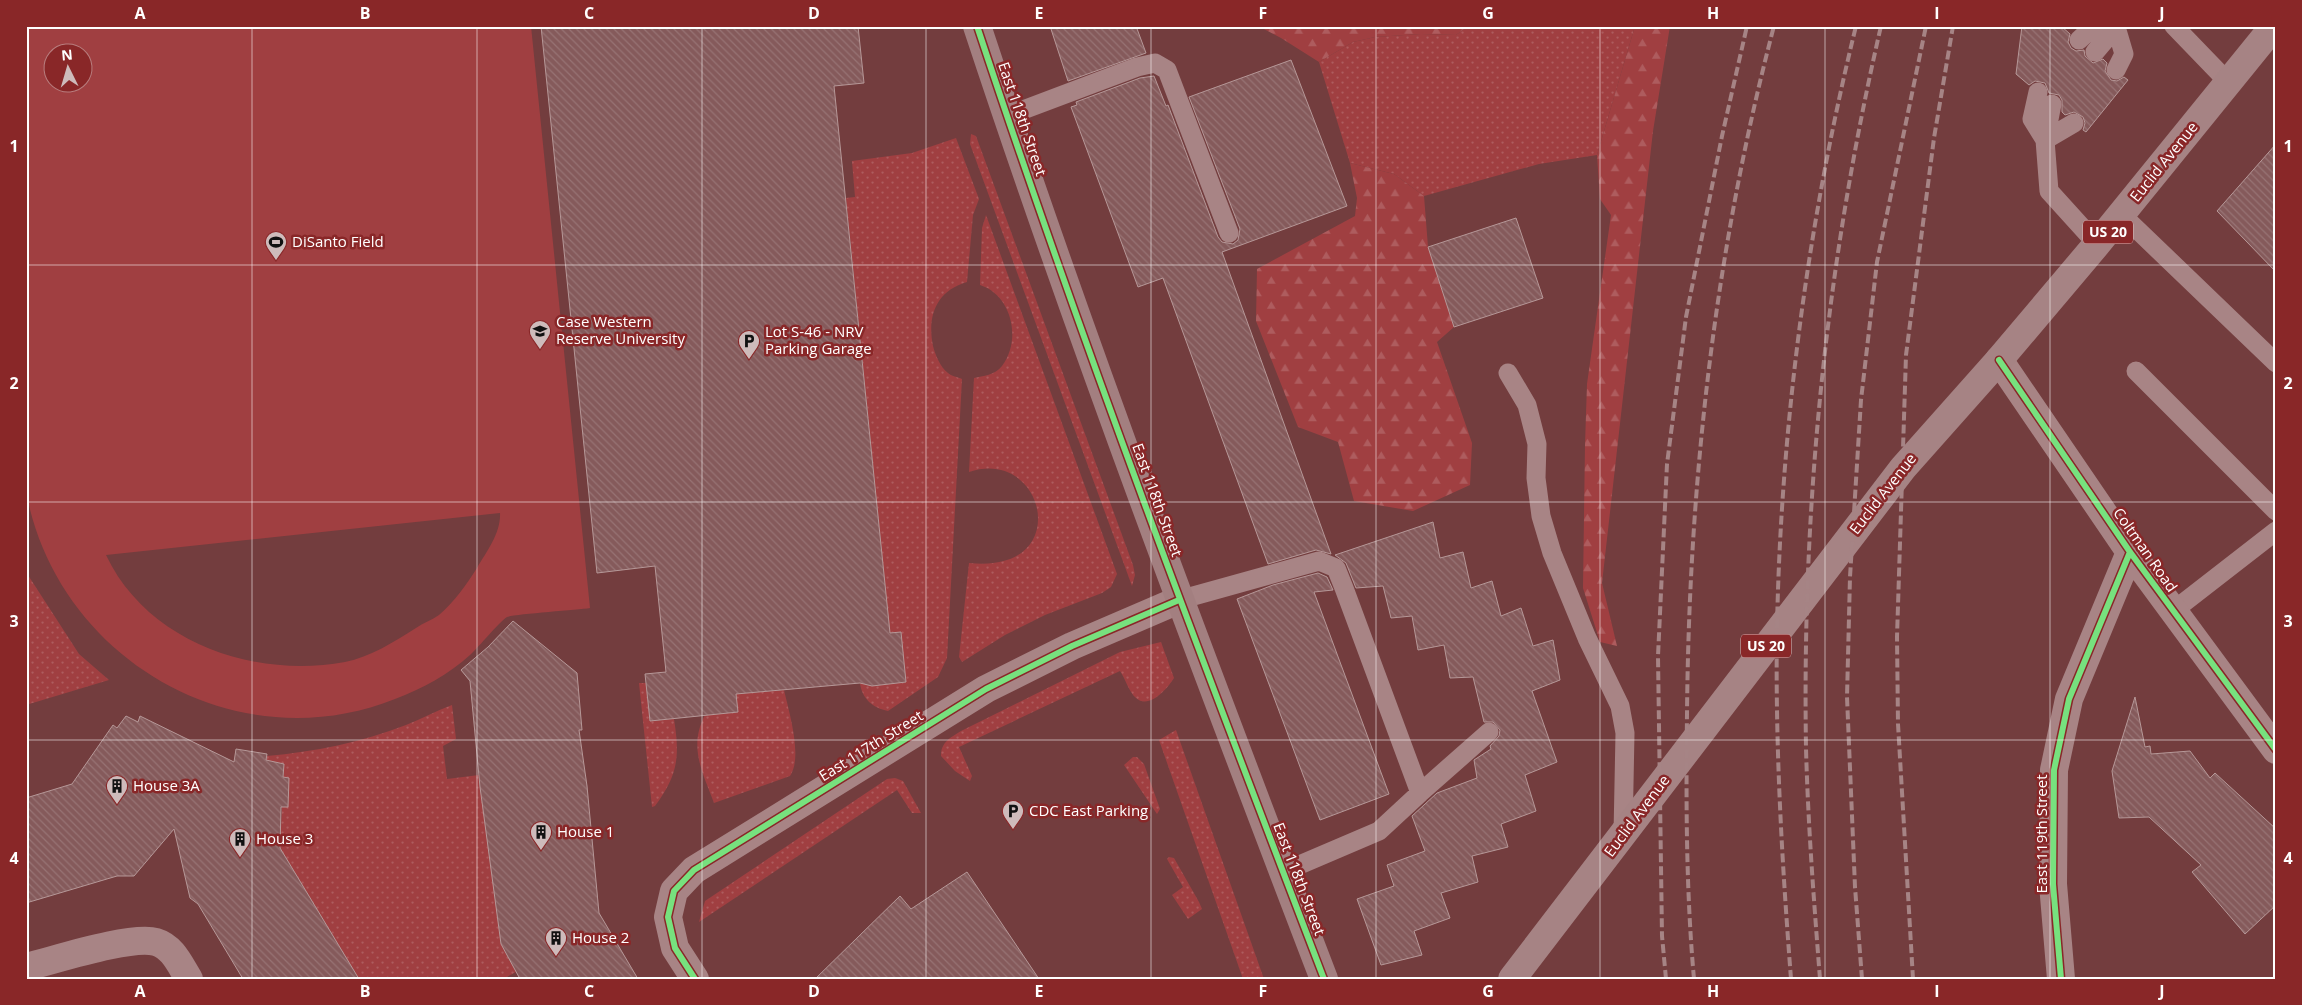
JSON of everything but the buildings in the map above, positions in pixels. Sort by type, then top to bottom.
[{"type":"main road","name":"Euclid Avenue","points":[[1512,979],[1903,468],[2000,360],[2122,215],[2274,26]]},
{"type":"street","name":"East 118th Street","points":[[977,26],[1006,116],[1179,600],[1324,979]]},
{"type":"street","name":"Coltman Road","points":[[2000,360],[2130,552],[2276,750]]},
{"type":"street","name":"East 119th Street","points":[[2061,979],[2053,884],[2054,770],[2069,699],[2130,552]]},
{"type":"street","name":"East 117th Street","points":[[695,979],[675,948],[668,917],[674,891],[694,870],[986,689],[1072,646],[1179,600]]},
{"type":"street","points":[[26,967],[135,940],[157,942],[174,954],[189,979]]},
{"type":"lane","points":[[2174,26],[2229,83]]},
{"type":"lane","points":[[2079,40],[2093,27],[2117,27]]},
{"type":"lane","points":[[2094,52],[2117,27]]},
{"type":"lane","points":[[2116,70],[2124,54],[2117,27]]},
{"type":"lane","points":[[1006,116],[1138,67],[1155,63],[1167,70],[1229,233]]},
{"type":"lane","points":[[2045,98],[2045,140],[2049,191],[2097,244]]},
{"type":"lane","points":[[2045,140],[2074,123]]},
{"type":"lane","points":[[2122,215],[2276,363]]},
{"type":"lane","points":[[2136,371],[2276,511]]},
{"type":"lane","points":[[1508,373],[1527,405],[1537,444],[1536,478],[1541,516],[1552,553],[1587,638],[1620,706],[1625,733],[1623,834]]},
{"type":"lane","points":[[2174,611],[2276,531]]},
{"type":"lane","points":[[1179,600],[1319,562],[1336,568],[1420,793]]},
{"type":"lane","points":[[1283,872],[1379,832],[1488,732]]},
{"type":"green space","name":"DiSanto Field","points":[[26,26],[531,26],[590,608],[507,617],[470,655],[453,668],[415,691],[395,699],[334,715],[274,717],[216,705],[162,682],[114,647],[74,603],[44,551],[26,491]],"holes":[[[500,513],[496,535],[473,574],[465,586],[439,615],[364,657],[345,662],[310,666],[275,665],[240,659],[207,648],[176,632],[148,611],[124,585],[106,555]]]},
{"type":"green space","points":[[1258,26],[1468,26],[1456,35],[1421,34],[1375,37],[1353,42],[1319,62]]},
{"type":"green space","points":[[1468,26],[1635,26],[1597,155],[1539,164],[1424,196],[1394,174],[1350,163],[1319,62],[1353,42],[1375,37],[1421,34],[1456,35]]},
{"type":"green space","points":[[1635,26],[1670,26],[1653,131],[1602,583],[1617,646],[1600,642],[1583,588],[1585,445],[1587,384],[1611,215],[1600,199],[1597,155]]},
{"type":"green space","points":[[971,134],[976,136],[1133,565],[1135,575],[1132,586],[970,144]]},
{"type":"green space","points":[[956,138],[979,199],[973,215],[967,282],[956,286],[941,298],[936,306],[931,325],[933,346],[940,364],[949,374],[962,379],[947,658],[938,677],[888,711],[878,708],[869,702],[863,694],[860,683],[872,686],[906,682],[901,632],[890,633],[846,198],[855,197],[852,161],[912,153]]},
{"type":"green space","points":[[1350,163],[1394,174],[1424,196],[1428,247],[1454,327],[1437,342],[1472,443],[1470,485],[1413,511],[1354,501],[1338,442],[1298,427],[1256,321],[1257,269],[1355,216],[1357,198]]},
{"type":"green space","points":[[986,215],[1117,574],[1111,587],[1102,593],[1045,615],[1005,635],[962,662],[959,657],[969,563],[1003,561],[1025,550],[1036,533],[1038,512],[1031,493],[1016,477],[995,469],[969,472],[974,378],[989,375],[999,369],[1008,355],[1012,344],[1011,320],[1006,308],[1000,298],[991,290],[980,285],[982,228]]},
{"type":"green space","points":[[26,572],[79,654],[109,680],[26,705]]},
{"type":"green space","points":[[1161,642],[1174,678],[1163,692],[1152,700],[1141,701],[1136,698],[1120,671],[959,747],[972,776],[970,781],[955,771],[941,756],[944,744],[961,731],[1120,652]]},
{"type":"green space","points":[[639,683],[646,683],[650,721],[674,719],[676,732],[677,755],[673,775],[663,795],[655,806],[652,807]]},
{"type":"green space","points":[[784,690],[792,722],[795,746],[794,768],[790,776],[714,803],[702,770],[697,749],[700,727],[705,715],[738,712],[736,694]]},
{"type":"green space","points":[[452,705],[456,739],[443,746],[447,779],[479,775],[501,944],[516,972],[503,979],[359,979],[280,848],[284,764],[266,760],[267,756],[320,749],[355,741],[406,725]]},
{"type":"green space","points":[[1176,730],[1264,979],[1243,979],[1159,740]]},
{"type":"green space","points":[[1133,757],[1137,757],[1144,764],[1160,809],[1157,814],[1124,765]]},
{"type":"green space","points":[[895,778],[903,781],[921,813],[912,813],[897,790],[699,922],[705,901],[887,779]]},
{"type":"green space","points":[[1169,857],[1174,858],[1202,909],[1188,919],[1172,895],[1183,887],[1167,859]]},
{"type":"railway","points":[[1666,979],[1662,936],[1658,656],[1667,464],[1686,317],[1722,136],[1747,26]]},
{"type":"railway","points":[[1694,979],[1687,846],[1687,714],[1693,540],[1700,453],[1721,281],[1753,110],[1774,26]]},
{"type":"railway","points":[[1791,979],[1782,847],[1777,715],[1777,627],[1784,476],[1800,324],[1811,249],[1824,174],[1856,26]]},
{"type":"railway","points":[[1820,979],[1806,748],[1808,566],[1813,475],[1832,295],[1862,115],[1881,26]]},
{"type":"railway","points":[[1862,979],[1855,887],[1847,697],[1850,577],[1861,400],[1877,262],[1926,26]]},
{"type":"railway","points":[[1913,979],[1898,724],[1897,637],[1906,355],[1934,138],[1953,26]]},
{"type":"cycle path","points":[[977,26],[1101,385],[1324,979]]},
{"type":"cycle path","points":[[1999,360],[2130,552],[2276,750]]},
{"type":"cycle path","points":[[2061,979],[2053,884],[2054,770],[2069,699],[2130,552]]},
{"type":"cycle path","points":[[695,979],[675,948],[668,917],[674,891],[694,870],[986,689],[1072,646],[1179,600]]},
{"type":"place","name":"DiSanto Field","points":[[276,261]]},
{"type":"place","name":"Case Western Reserve University","points":[[540,350]]},
{"type":"place","name":"Lot S-46 - NRV Parking Garage","points":[[749,360]]},
{"type":"place","name":"House 3A","points":[[117,805]]},
{"type":"place","name":"CDC East Parking","points":[[1013,830]]},
{"type":"place","name":"House 1","points":[[541,851]]},
{"type":"place","name":"House 3","points":[[240,858]]},
{"type":"place","name":"House 2","points":[[556,957]]}]
